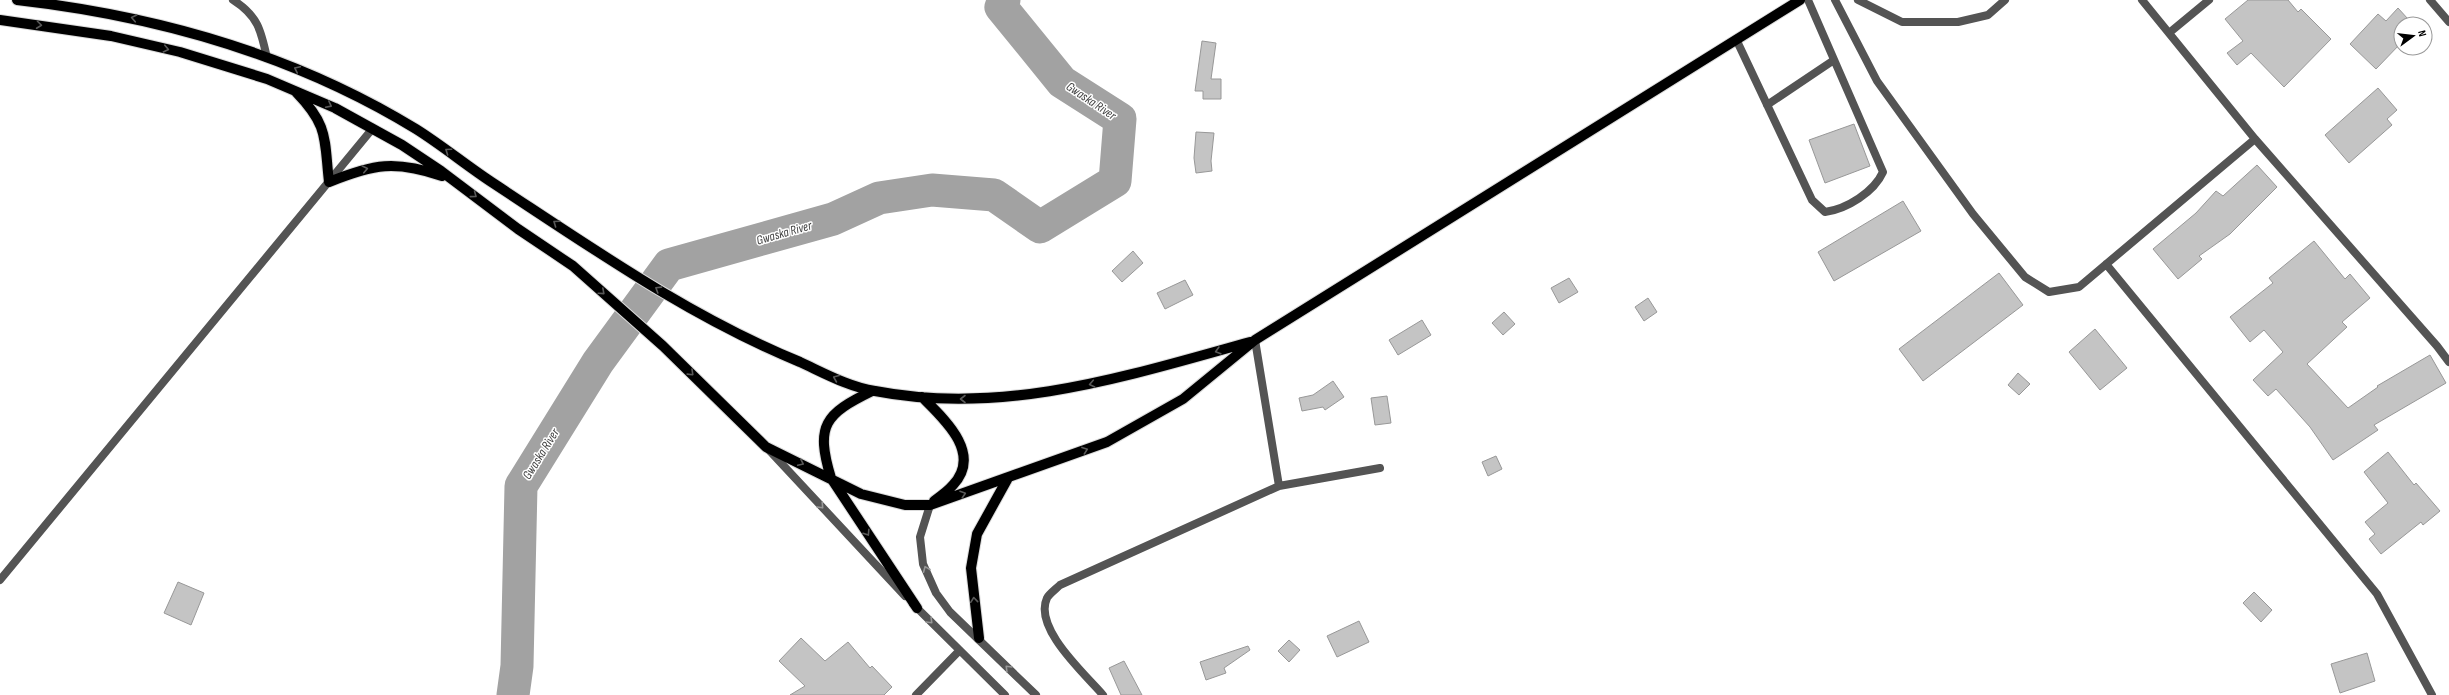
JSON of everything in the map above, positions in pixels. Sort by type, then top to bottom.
[{"type":"main road","points":[[17,0],[45,2],[135,18],[216,38],[267,58],[293,66],[414,128],[588,246],[691,309],[774,352],[872,391],[922,397],[991,400],[1081,386],[1129,376],[1255,340]]},
{"type":"main road","points":[[0,20],[111,36],[180,52],[268,78],[317,98],[373,128],[454,179],[518,229],[573,266],[663,346],[766,447],[862,494],[905,505],[930,505],[1107,442],[1183,398],[1255,340],[1800,0]]},
{"type":"main road","points":[[293,89],[317,116],[323,129],[326,141],[328,182],[361,169],[399,165],[418,168],[454,179]]},
{"type":"main road","points":[[872,391],[843,405],[829,419],[824,434],[824,454],[831,478],[917,608]]},
{"type":"main road","points":[[922,397],[952,426],[961,445],[963,466],[954,484],[930,505]]},
{"type":"main road","points":[[979,638],[971,568],[977,534],[1008,478]]},
{"type":"street","points":[[233,0],[248,10],[259,25],[267,58]]},
{"type":"street","points":[[1732,42],[1767,105],[1812,200],[1825,212],[1835,211],[1872,189],[1883,172],[1808,0]]},
{"type":"street","points":[[1835,0],[1877,81],[1973,214],[2025,277],[2049,292],[2079,287],[2255,139]]},
{"type":"street","points":[[1858,0],[1902,22],[1958,22],[1988,15],[2005,0]]},
{"type":"street","points":[[2142,0],[2255,139],[2432,340],[2449,362]]},
{"type":"street","points":[[2169,33],[2209,0]]},
{"type":"street","points":[[2430,0],[2449,22]]},
{"type":"street","points":[[1767,105],[1834,60]]},
{"type":"street","points":[[0,580],[373,128]]},
{"type":"street","points":[[2106,264],[2377,594],[2432,695]]},
{"type":"street","points":[[1255,340],[1279,486]]},
{"type":"street","points":[[766,447],[917,608],[959,651],[1006,695]]},
{"type":"street","points":[[1103,695],[1052,636],[1044,618],[1047,598],[1060,585],[1279,486],[1380,468]]},
{"type":"street","points":[[930,505],[920,537],[923,564],[936,593],[950,612],[979,638],[1036,695]]},
{"type":"street","points":[[916,695],[959,651]]},
{"type":"building","points":[[2248,0],[2288,0],[2298,12],[2301,9],[2331,39],[2284,87],[2251,53],[2237,65],[2227,53],[2243,41],[2225,19]]},
{"type":"building","points":[[2398,8],[2405,16],[2393,16],[2393,51],[2376,69],[2350,44],[2378,14],[2386,21]]},
{"type":"building","points":[[1202,41],[1216,43],[1211,79],[1221,79],[1221,99],[1203,99],[1203,91],[1195,91]]},
{"type":"building","points":[[2378,88],[2397,110],[2387,119],[2392,125],[2349,163],[2325,135]]},
{"type":"building","points":[[1854,124],[1870,166],[1825,183],[1809,140]]},
{"type":"building","points":[[1196,132],[1214,133],[1211,161],[1212,171],[1196,173],[1194,158]]},
{"type":"building","points":[[2257,165],[2277,187],[2230,234],[2199,256],[2202,259],[2178,279],[2153,249],[2196,213],[2216,191],[2223,196]]},
{"type":"building","points":[[1903,201],[1921,231],[1834,281],[1818,252]]},
{"type":"building","points":[[2314,241],[2345,279],[2350,274],[2370,298],[2342,322],[2347,327],[2307,364],[2348,408],[2378,387],[2377,386],[2430,355],[2446,383],[2374,425],[2378,430],[2333,460],[2310,427],[2276,389],[2268,396],[2253,380],[2283,352],[2264,330],[2250,342],[2230,317],[2273,283],[2269,278]]},
{"type":"building","points":[[1133,251],[1143,263],[1122,282],[1112,271]]},
{"type":"building","points":[[1999,273],[2023,305],[1923,381],[1899,349]]},
{"type":"building","points":[[1569,278],[1578,292],[1559,303],[1551,288]]},
{"type":"building","points":[[1185,280],[1193,295],[1165,309],[1157,293]]},
{"type":"building","points":[[1648,298],[1657,312],[1644,321],[1635,307]]},
{"type":"building","points":[[1504,312],[1515,324],[1503,335],[1492,323]]},
{"type":"building","points":[[1422,320],[1431,335],[1398,355],[1389,340]]},
{"type":"building","points":[[2095,329],[2127,368],[2100,390],[2069,352]]},
{"type":"building","points":[[2018,373],[2030,384],[2019,395],[2008,385]]},
{"type":"building","points":[[1333,381],[1344,397],[1325,410],[1323,407],[1302,411],[1299,398],[1313,395]]},
{"type":"building","points":[[1387,396],[1391,423],[1375,425],[1371,398]]},
{"type":"building","points":[[2388,452],[2414,485],[2416,483],[2440,511],[2423,525],[2421,522],[2381,554],[2369,539],[2375,534],[2365,522],[2388,503],[2364,472]]},
{"type":"building","points":[[1496,456],[1502,469],[1488,476],[1482,462]]},
{"type":"building","points":[[178,582],[204,593],[191,625],[164,613]]},
{"type":"building","points":[[2254,592],[2272,610],[2261,622],[2243,603]]},
{"type":"building","points":[[1359,621],[1369,642],[1337,657],[1327,636]]},
{"type":"building","points":[[801,638],[825,661],[848,642],[870,668],[872,666],[892,687],[884,695],[790,695],[805,686],[779,661]]},
{"type":"building","points":[[1289,640],[1300,650],[1289,662],[1278,651]]},
{"type":"building","points":[[1248,646],[1250,650],[1224,668],[1226,673],[1206,680],[1200,662]]},
{"type":"building","points":[[2367,653],[2375,681],[2340,693],[2331,664]]},
{"type":"building","points":[[1124,661],[1142,695],[1121,695],[1109,668]]},
{"type":"waterway","name":"Gwaska River","points":[[513,695],[517,666],[521,486],[598,362],[669,265],[833,219],[879,198],[932,190],[994,195],[1040,227],[1115,181],[1120,119],[1062,82],[1001,7],[1004,0]]}]
